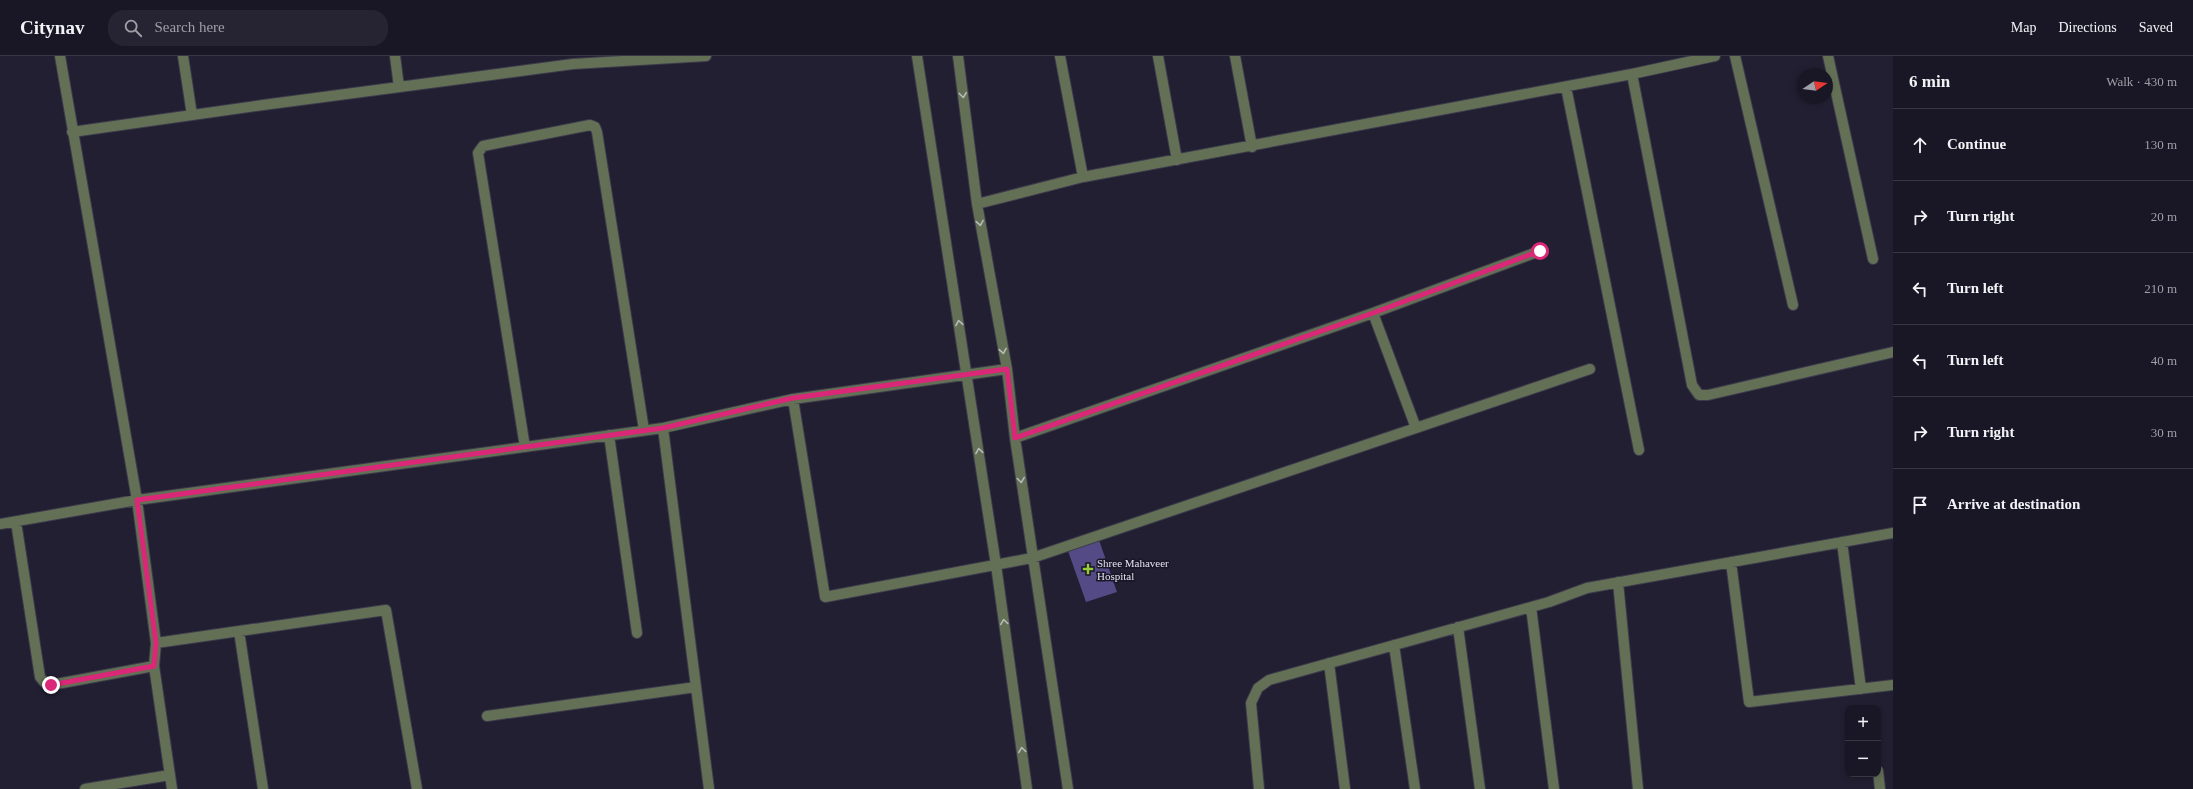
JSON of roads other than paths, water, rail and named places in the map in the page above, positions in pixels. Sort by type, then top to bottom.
[{"type":"street","points":[[60,56],[137,500],[156,643],[154,666],[172,789]]},
{"type":"street","points":[[183,56],[192,115]]},
{"type":"street","points":[[395,56],[399,87]]},
{"type":"street","points":[[72,132],[399,87],[572,60],[706,56]]},
{"type":"street","points":[[918,56],[996,565],[1027,789]]},
{"type":"street","points":[[958,56],[977,204],[1007,369],[1032,558],[1068,789]]},
{"type":"street","points":[[1060,56],[1083,177]]},
{"type":"street","points":[[1158,56],[1177,160]]},
{"type":"street","points":[[1234,56],[1252,147]]},
{"type":"street","points":[[977,204],[1083,177],[1252,147],[1566,87],[1715,56]]},
{"type":"street","points":[[1735,56],[1793,305]]},
{"type":"street","points":[[1828,56],[1873,259]]},
{"type":"street","points":[[1632,74],[1692,385],[1699,395],[1708,395],[1893,352]]},
{"type":"street","points":[[1566,87],[1639,450]]},
{"type":"street","points":[[525,447],[478,153],[483,146],[590,124],[595,127],[597,132],[644,430]]},
{"type":"street","points":[[1015,438],[1373,313],[1540,251]]},
{"type":"street","points":[[1373,313],[1416,428]]},
{"type":"street","points":[[0,524],[137,500],[663,428],[793,398],[1007,369]]},
{"type":"street","points":[[793,398],[825,597],[1032,558],[1590,369]]},
{"type":"street","points":[[663,428],[709,789]]},
{"type":"street","points":[[609,435],[637,633]]},
{"type":"street","points":[[16,522],[40,677],[44,682],[51,685],[154,666]]},
{"type":"street","points":[[1259,789],[1251,702],[1258,688],[1269,680],[1531,608],[1587,588],[1893,533]]},
{"type":"street","points":[[1842,542],[1861,689]]},
{"type":"street","points":[[1731,562],[1749,702],[1893,685]]},
{"type":"street","points":[[1618,582],[1638,789]]},
{"type":"street","points":[[1531,608],[1554,789]]},
{"type":"street","points":[[156,643],[386,610],[417,789]]},
{"type":"street","points":[[1458,627],[1480,789]]},
{"type":"street","points":[[239,631],[263,789]]},
{"type":"street","points":[[1394,645],[1414,789]]},
{"type":"street","points":[[1329,663],[1345,789]]},
{"type":"street","points":[[487,716],[696,687]]},
{"type":"street","points":[[85,789],[170,775]]},
{"type":"street","points":[[1879,777],[1880,789]]},
{"type":"place","name":"Shree Mahaveer Hospital","points":[[1088,569]]}]
